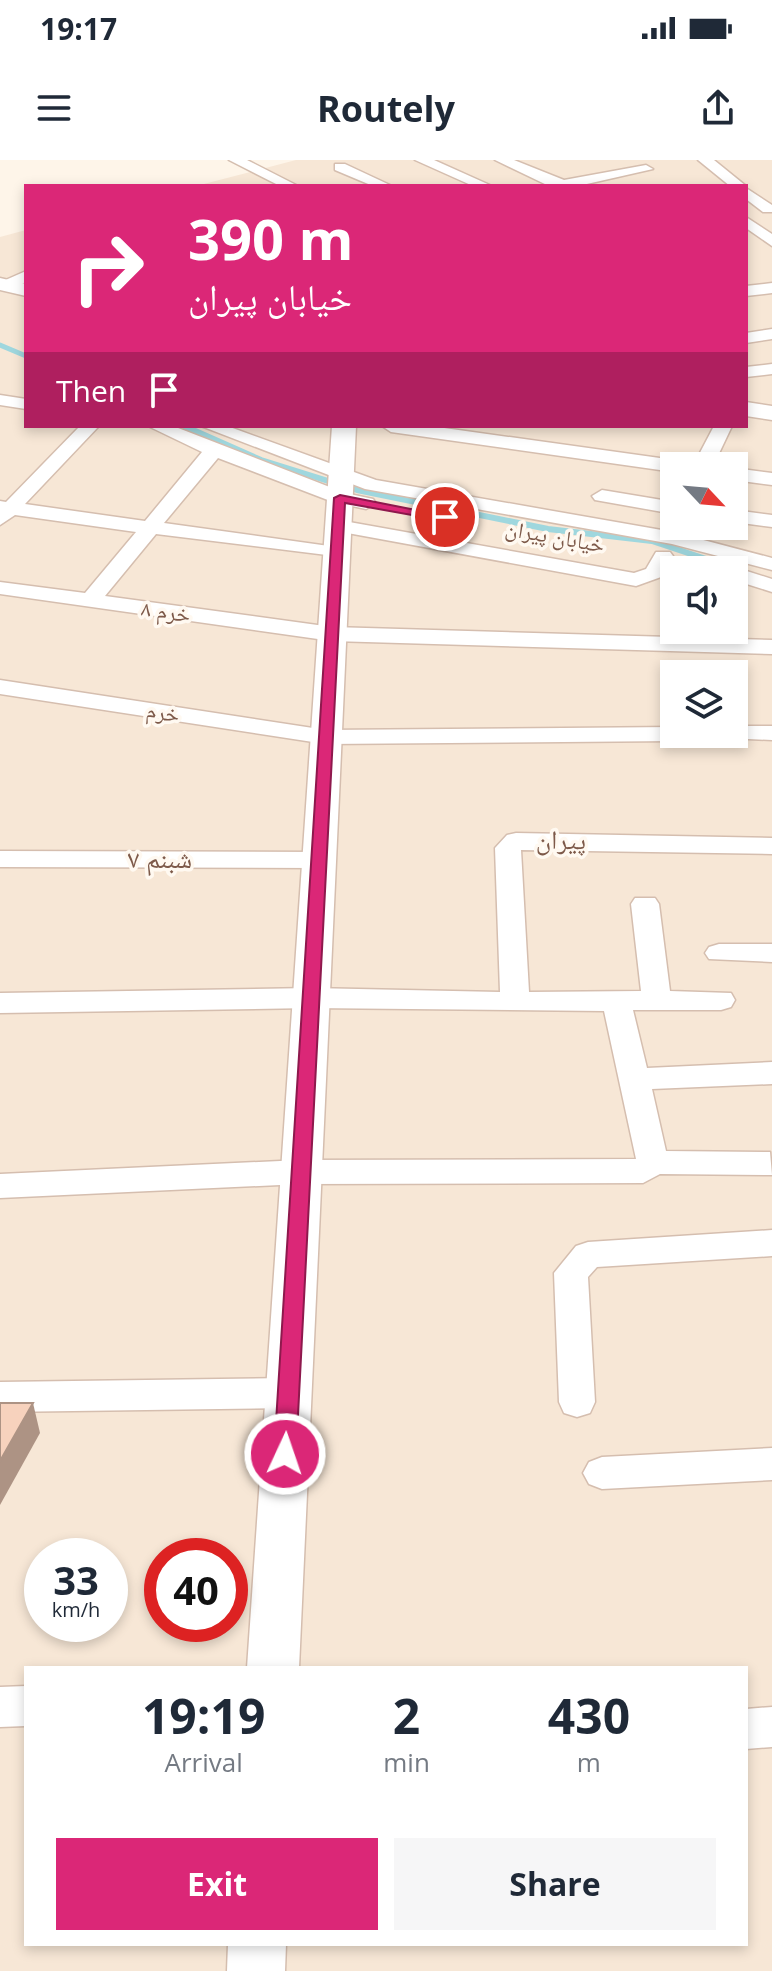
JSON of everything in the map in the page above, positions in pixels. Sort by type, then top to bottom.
[{"type":"street","points":[[236,160],[287,184]]},
{"type":"street","points":[[422,160],[480,184]]},
{"type":"street","points":[[502,160],[558,184]]},
{"type":"street","points":[[573,184],[651,173],[631,160]]},
{"type":"street","points":[[705,160],[736,184]]},
{"type":"street","points":[[340,167],[380,184]]},
{"type":"street","points":[[748,193],[770,209]]},
{"type":"street","points":[[748,212],[770,209]]},
{"type":"street","points":[[748,223],[772,241]]},
{"type":"street","points":[[748,291],[772,288]]},
{"type":"street","points":[[748,338],[772,334]]},
{"type":"street","points":[[748,372],[772,369]]},
{"type":"street","points":[[748,398],[772,401]]},
{"type":"street","points":[[0,400],[24,404]]},
{"type":"street","points":[[748,409],[772,413]]},
{"type":"street","points":[[4,512],[88,428]]},
{"type":"street","points":[[162,428],[214,450],[339,513],[636,580],[654,573],[671,540],[772,564]]},
{"type":"street","points":[[213,428],[339,513]]},
{"type":"street","points":[[273,1666],[344,428]]},
{"type":"street","points":[[405,428],[660,464]]},
{"type":"street","points":[[710,452],[722,428]]},
{"type":"street","points":[[91,600],[214,450]]},
{"type":"street","points":[[748,476],[772,479]]},
{"type":"street","points":[[602,496],[660,506]]},
{"type":"street","points":[[4,512],[152,527],[339,513]]},
{"type":"street","name":"خیابان پیران","points":[[339,513],[660,539]]},
{"type":"street","points":[[748,518],[772,521]]},
{"type":"street","name":"خیابان پیران","points":[[671,540],[698,556]]},
{"type":"street","points":[[748,578],[772,586]]},
{"type":"street","name":"خرم ۸","points":[[0,588],[332,634],[772,647]]},
{"type":"street","name":"خرم","points":[[0,687],[326,737],[660,734]]},
{"type":"street","points":[[748,733],[772,733]]},
{"type":"street","name":"پیران","points":[[515,1002],[508,848],[516,841],[772,846]]},
{"type":"street","name":"شبنم ۷","points":[[0,859],[319,860]]},
{"type":"street","points":[[645,904],[657,1001]]},
{"type":"street","points":[[719,953],[772,953]]},
{"type":"street","points":[[0,1003],[311,998],[515,1002],[721,1000]]},
{"type":"street","points":[[616,1001],[653,1162]]},
{"type":"street","points":[[635,1083],[639,1079],[772,1073]]},
{"type":"street","points":[[0,1186],[301,1172],[643,1171],[653,1162],[770,1164]]},
{"type":"street","points":[[577,1402],[571,1273],[577,1262],[588,1255],[772,1243]]},
{"type":"street","points":[[0,1397],[288,1393]]},
{"type":"street","points":[[602,1473],[772,1464]]},
{"type":"street","points":[[0,1707],[24,1706]]},
{"type":"street","points":[[748,1729],[772,1727]]},
{"type":"street","points":[[256,1971],[257,1946]]},
{"type":"shaded area","points":[[296,160],[772,160],[772,1971],[0,1971],[0,237],[24,231],[24,428],[748,428],[748,184],[204,184]]},
{"type":"building","points":[[0,1403],[33,1403],[0,1461]]},
{"type":"waterway","points":[[0,345],[24,355]]},
{"type":"waterway","points":[[189,428],[261,460],[357,490],[548,529],[652,541],[697,556]]},
{"type":"route","points":[[285,1454],[340,498],[445,517]]}]
